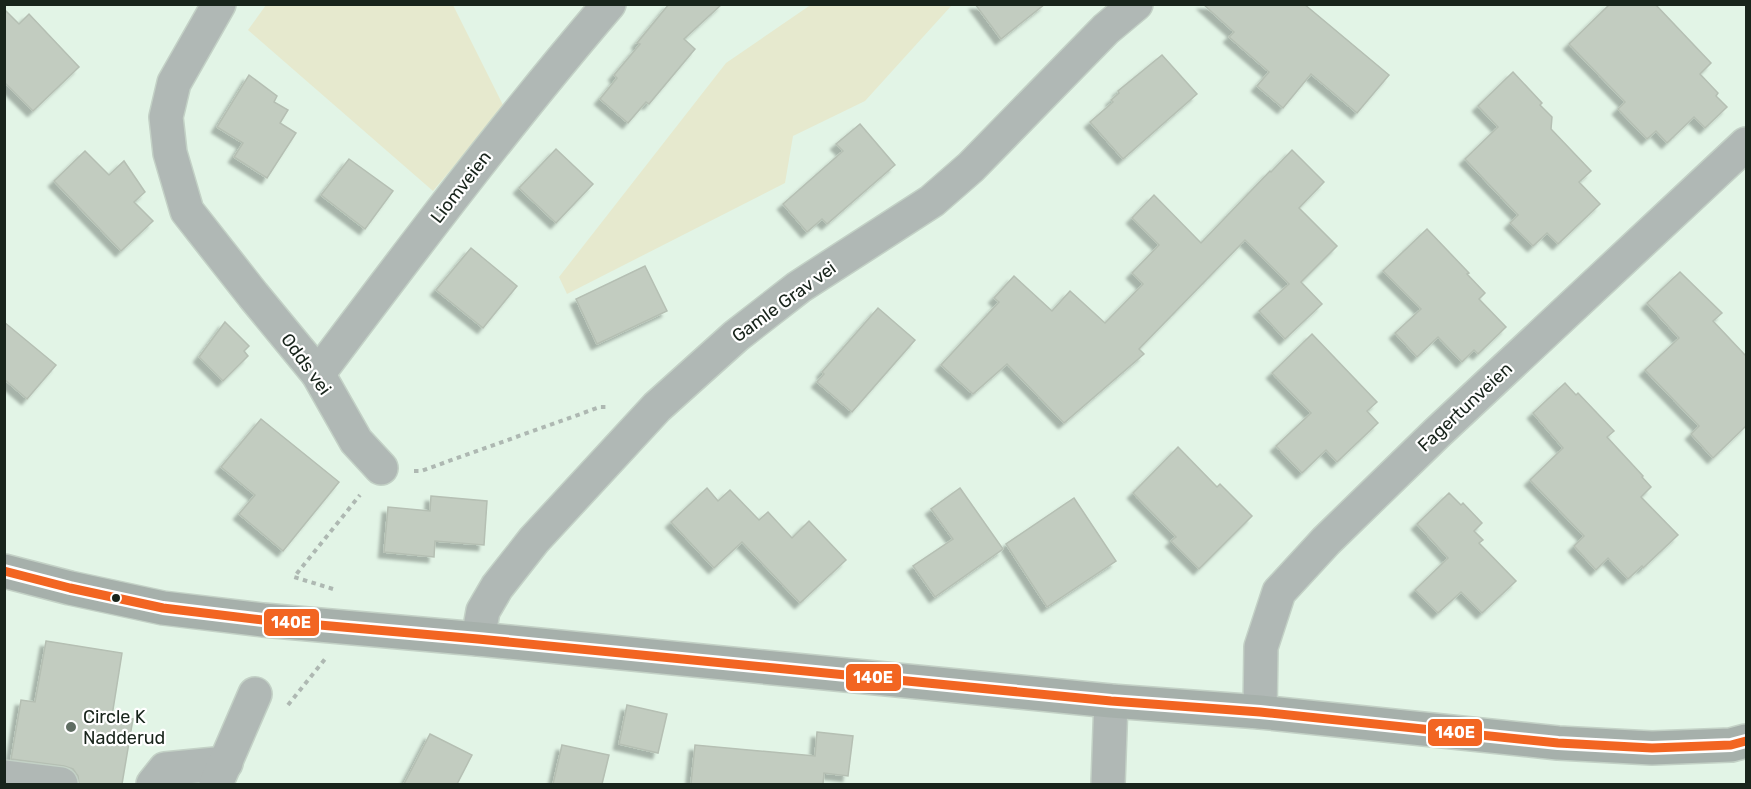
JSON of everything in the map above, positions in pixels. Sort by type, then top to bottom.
[{"type":"main road","points":[[4,571],[163,608],[273,621],[1111,701],[1260,712],[1570,744],[1652,748],[1731,745],[1746,741]]},
{"type":"street","name":"Odds vei","points":[[219,4],[174,83],[166,117],[170,153],[187,211],[253,296],[318,374],[356,441],[381,468]]},
{"type":"street","name":"Liomveien","points":[[318,374],[437,217],[563,58],[609,4]]},
{"type":"street","name":"Gamle Grav vei","points":[[478,639],[483,611],[497,587],[534,540],[657,407],[736,336],[799,287],[933,201],[971,167],[1107,29],[1136,4]]},
{"type":"street","name":"Fagertunveien","points":[[1260,712],[1261,647],[1279,592],[1326,541],[1437,433],[1746,144]]},
{"type":"street","points":[[153,784],[165,769],[221,774],[255,694]]},
{"type":"street","points":[[1108,784],[1111,701]]},
{"type":"street","points":[[4,777],[61,784]]},
{"type":"path","points":[[339,591],[294,577],[381,468],[421,471],[600,407],[657,407]]},
{"type":"green space","points":[[812,4],[952,5],[865,101],[793,136],[785,183],[567,294],[559,277],[726,63]]},
{"type":"green space","points":[[266,5],[453,5],[504,107],[433,191],[248,30]]},
{"type":"building","points":[[669,4],[722,4],[684,39],[695,49],[649,104],[646,102],[628,123],[600,99],[617,78],[614,75],[640,44],[637,43]]},
{"type":"building","points":[[975,4],[1045,4],[1001,39]]},
{"type":"building","points":[[1203,4],[1304,4],[1389,75],[1357,113],[1311,74],[1283,108],[1257,86],[1269,72],[1229,37],[1234,32]]},
{"type":"building","points":[[1610,4],[1655,4],[1711,63],[1700,74],[1718,93],[1716,96],[1727,107],[1705,128],[1694,117],[1667,143],[1656,131],[1647,139],[1618,109],[1625,102],[1569,44]]},
{"type":"building","points":[[4,9],[19,24],[29,14],[79,67],[33,111],[4,82]]},
{"type":"building","points":[[1162,55],[1197,94],[1123,159],[1090,122],[1113,102],[1111,100],[1119,93],[1118,91]]},
{"type":"building","points":[[1513,72],[1552,117],[1551,129],[1591,171],[1579,182],[1600,204],[1558,244],[1547,233],[1533,246],[1510,223],[1518,215],[1465,159],[1498,127],[1478,106]]},
{"type":"building","points":[[249,75],[277,96],[274,102],[288,110],[280,123],[296,133],[267,178],[234,157],[243,143],[217,127]]},
{"type":"building","points":[[860,124],[895,165],[827,224],[822,219],[807,232],[783,204],[843,151],[836,144]]},
{"type":"building","points":[[556,149],[593,184],[556,223],[519,188]]},
{"type":"building","points":[[1292,150],[1324,182],[1299,208],[1337,246],[1301,282],[1322,304],[1285,339],[1259,311],[1289,284],[1245,240],[1139,349],[1144,354],[1064,423],[1007,364],[973,394],[941,365],[999,302],[994,298],[1014,276],[1052,311],[1070,291],[1105,323],[1143,284],[1132,273],[1159,245],[1132,218],[1154,195],[1201,243]]},
{"type":"building","points":[[85,151],[109,175],[124,161],[145,192],[134,202],[153,221],[121,251],[54,181]]},
{"type":"building","points":[[349,159],[393,191],[365,229],[321,195]]},
{"type":"building","points":[[1427,229],[1469,273],[1467,274],[1485,293],[1479,299],[1506,327],[1478,354],[1474,350],[1462,362],[1438,337],[1417,357],[1395,333],[1421,309],[1383,271]]},
{"type":"building","points":[[471,248],[517,286],[483,328],[436,290]]},
{"type":"building","points":[[645,266],[667,311],[597,344],[576,299]]},
{"type":"building","points":[[1680,272],[1722,313],[1713,321],[1746,356],[1746,426],[1713,458],[1691,434],[1699,426],[1645,370],[1679,338],[1647,303]]},
{"type":"building","points":[[878,308],[915,340],[852,412],[817,382],[824,374],[822,372]]},
{"type":"building","points":[[4,322],[56,365],[27,399],[4,379]]},
{"type":"building","points":[[225,322],[249,346],[244,351],[248,356],[223,381],[199,357]]},
{"type":"building","points":[[1312,334],[1377,402],[1367,411],[1378,423],[1337,462],[1326,450],[1302,473],[1276,446],[1311,413],[1272,373]]},
{"type":"building","points":[[1565,383],[1576,395],[1578,393],[1614,431],[1607,437],[1651,487],[1641,497],[1678,535],[1628,579],[1608,558],[1596,570],[1574,546],[1584,536],[1530,480],[1563,448],[1533,413]]},
{"type":"building","points":[[261,419],[339,482],[283,551],[239,514],[255,495],[221,467]]},
{"type":"building","points":[[1178,447],[1217,487],[1220,484],[1252,516],[1199,569],[1171,541],[1176,537],[1133,493]]},
{"type":"building","points":[[707,488],[718,501],[730,490],[759,520],[768,512],[792,538],[809,521],[846,560],[800,603],[742,542],[714,568],[671,522]]},
{"type":"building","points":[[960,488],[1003,549],[935,597],[913,566],[953,539],[931,509]]},
{"type":"building","points":[[1449,493],[1461,505],[1463,503],[1482,523],[1474,531],[1483,540],[1479,543],[1516,581],[1482,613],[1461,592],[1438,613],[1415,590],[1448,558],[1417,524]]},
{"type":"building","points":[[431,496],[487,501],[484,545],[435,541],[434,557],[384,552],[388,507],[430,511]]},
{"type":"building","points":[[1074,498],[1116,561],[1047,607],[1006,544]]},
{"type":"building","points":[[46,641],[122,653],[112,716],[133,719],[122,784],[79,784],[78,776],[73,769],[11,759],[21,700],[35,702]]},
{"type":"building","points":[[627,705],[667,714],[658,753],[619,744]]},
{"type":"building","points":[[817,732],[853,736],[848,776],[824,773],[823,784],[691,784],[695,745],[815,756]]},
{"type":"building","points":[[430,734],[472,755],[457,784],[404,784]]},
{"type":"building","points":[[562,745],[609,755],[602,784],[553,784]]},
{"type":"transit line","name":"140E","points":[[4,571],[163,608],[263,620],[1111,701],[1260,712],[1558,743],[1652,748],[1731,745],[1746,741]]},
{"type":"place","name":"Circle K Nadderud","points":[[71,727]]}]
